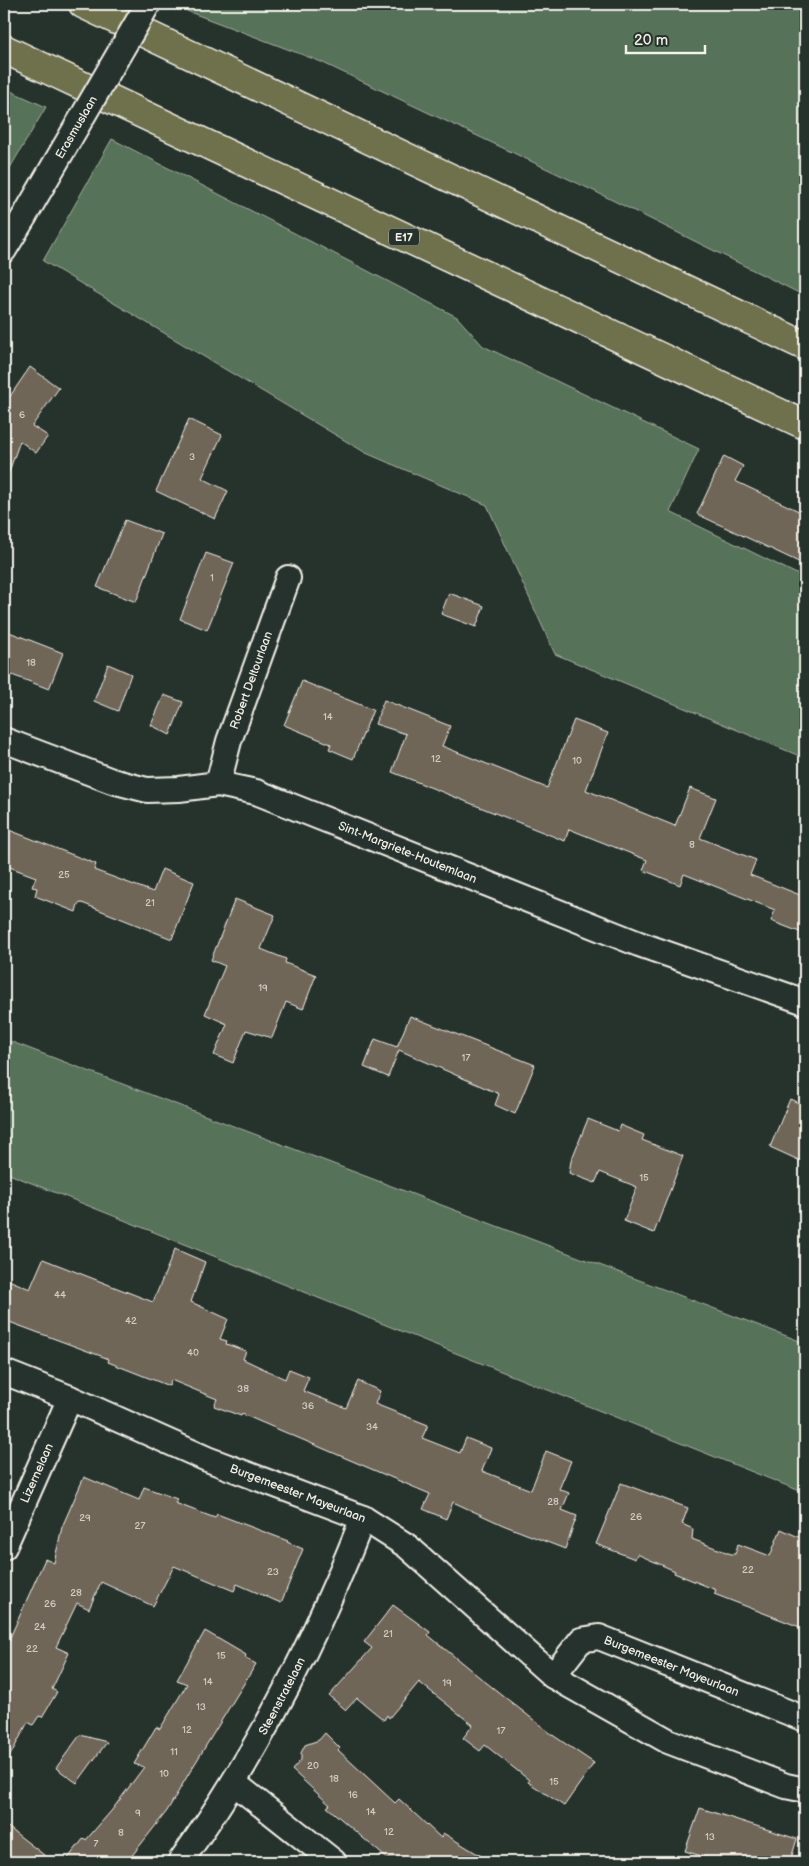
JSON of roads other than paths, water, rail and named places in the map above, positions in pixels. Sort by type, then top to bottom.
[{"type":"highway","points":[[83,4],[805,346]]},
{"type":"highway","name":"E17","points":[[4,50],[805,425]]},
{"type":"street","name":"Erasmuslaan","points":[[4,250],[148,4]]},
{"type":"street","name":"Robert Deltourlaan","points":[[218,784],[229,742],[288,578]]},
{"type":"street","name":"Sint-Margriete-Houtemlaan","points":[[4,740],[112,781],[147,790],[179,789],[218,784],[256,792],[639,944],[805,1002]]},
{"type":"street","name":"Burgemeester Mayeurlaan","points":[[4,1372],[70,1398],[207,1459],[363,1518],[407,1546],[553,1676],[668,1741],[786,1786],[805,1790]]},
{"type":"street","name":"Lizernelaan","points":[[4,1547],[70,1398]]},
{"type":"street","name":"Steenstratelaan","points":[[180,1862],[234,1783],[269,1723],[343,1571],[363,1518]]},
{"type":"street","name":"Burgemeester Mayeurlaan","points":[[553,1676],[581,1640],[599,1637],[805,1719]]},
{"type":"street","points":[[234,1783],[334,1862]]}]
